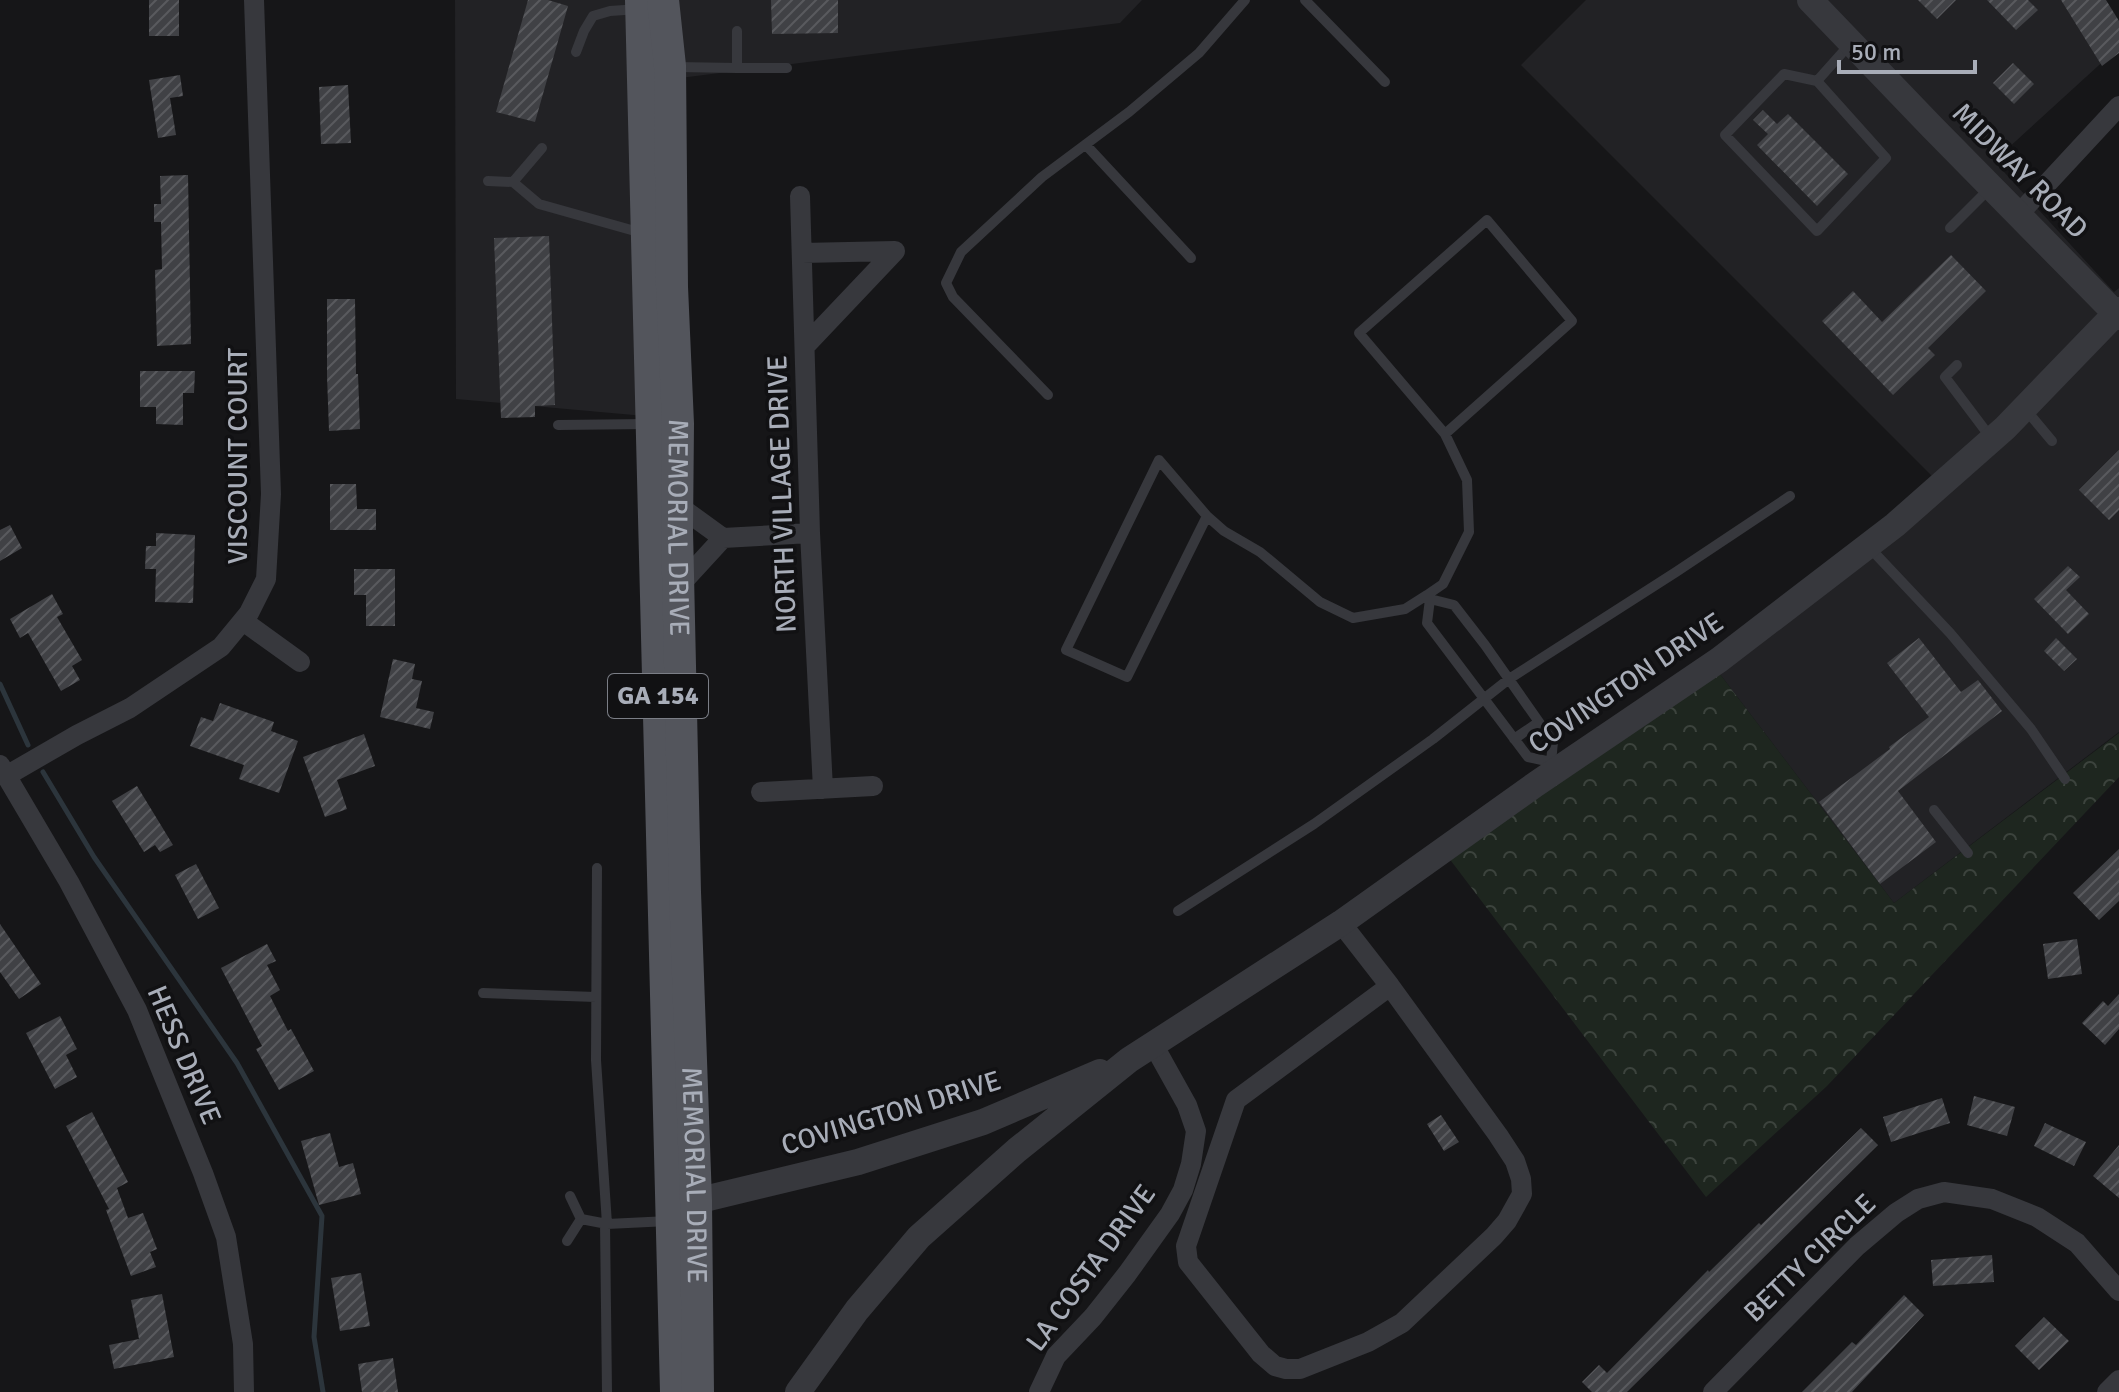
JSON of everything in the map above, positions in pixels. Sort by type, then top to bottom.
[{"type":"main road","name":"MEMORIAL DRIVE","points":[[648,3],[670,66],[672,287],[678,424],[676,504],[696,1201],[698,1392]]},
{"type":"main road","name":"MEMORIAL DRIVE","points":[[648,3],[647,235],[676,1392]]},
{"type":"street","name":"VISCOUNT COURT","points":[[3,771],[130,708],[221,647],[249,613],[266,579],[271,494],[254,0]]},
{"type":"street","name":"MIDWAY ROAD","points":[[1819,3],[1851,42],[2018,215],[2118,313]]},
{"type":"street","points":[[2018,215],[2119,106]]},
{"type":"street","name":"NORTH VILLAGE DRIVE","points":[[800,196],[810,533],[823,789]]},
{"type":"street","points":[[802,253],[895,251],[805,346]]},
{"type":"street","name":"COVINGTON DRIVE","points":[[798,1392],[857,1310],[919,1237],[1017,1150],[1129,1060],[1341,923],[1554,766],[1719,660],[1895,525],[1993,440],[2118,313]]},
{"type":"street","points":[[676,504],[723,538],[810,533]]},
{"type":"street","points":[[678,587],[723,538]]},
{"type":"street","points":[[243,621],[300,662]]},
{"type":"street","name":"HESS DRIVE","points":[[3,771],[69,882],[137,1010],[203,1173],[226,1237],[243,1344],[244,1392]]},
{"type":"street","points":[[761,792],[873,786]]},
{"type":"street","points":[[1341,923],[1390,986],[1498,1135],[1515,1161],[1522,1194],[1507,1221],[1494,1236],[1402,1323],[1368,1342],[1300,1369],[1275,1366],[1261,1354],[1188,1262],[1186,1246],[1236,1100],[1390,986]]},
{"type":"street","name":"LA COSTA DRIVE","points":[[1039,1392],[1056,1356],[1093,1317],[1127,1274],[1170,1214],[1183,1190],[1196,1131],[1187,1105],[1153,1044]]},
{"type":"street","name":"COVINGTON DRIVE","points":[[671,1221],[696,1201],[858,1162],[983,1122],[1129,1060]]},
{"type":"street","name":"BETTY CIRCLE","points":[[1713,1392],[1867,1238],[1918,1199],[1944,1192],[1992,1199],[2037,1217],[2077,1243],[2119,1291]]},
{"type":"street","points":[[2107,1392],[2119,1380]]},
{"type":"lane","points":[[1048,395],[953,297],[946,283],[961,252],[1042,177],[1129,112],[1199,53],[1245,0]]},
{"type":"lane","points":[[1305,0],[1385,82]]},
{"type":"lane","points":[[576,52],[593,16],[648,3]]},
{"type":"lane","points":[[737,31],[737,68]]},
{"type":"lane","points":[[1817,81],[1851,42]]},
{"type":"lane","points":[[670,66],[787,68]]},
{"type":"lane","points":[[1784,74],[1817,81],[1886,158],[1817,231],[1725,135],[1784,74]]},
{"type":"lane","points":[[1086,145],[1191,258]]},
{"type":"lane","points":[[513,182],[542,148]]},
{"type":"lane","points":[[488,181],[513,182],[539,204],[647,235]]},
{"type":"lane","points":[[1950,228],[1991,187]]},
{"type":"lane","points":[[1207,516],[1127,677],[1066,650],[1159,460],[1207,516],[1224,531],[1260,552],[1320,602],[1353,618],[1405,609],[1429,597],[1443,584],[1469,532],[1467,480],[1445,434],[1359,333],[1487,220],[1572,321],[1445,434]]},
{"type":"lane","points":[[1957,365],[1945,377],[1993,440]]},
{"type":"lane","points":[[2024,408],[2052,441]]},
{"type":"lane","points":[[558,425],[652,424]]},
{"type":"lane","points":[[1178,911],[1314,824],[1433,739],[1509,679],[1790,496]]},
{"type":"lane","points":[[1868,546],[1950,633],[2031,729],[2065,779]]},
{"type":"lane","points":[[1429,597],[1454,605],[1509,679],[1553,742],[1554,766],[1528,757],[1427,623],[1429,597]]},
{"type":"lane","points":[[1514,739],[1539,722]]},
{"type":"lane","points":[[1934,810],[1968,853]]},
{"type":"lane","points":[[597,868],[596,1060],[606,1223],[607,1392]]},
{"type":"lane","points":[[483,993],[596,997]]},
{"type":"lane","points":[[570,1196],[581,1219]]},
{"type":"lane","points":[[581,1219],[606,1223],[671,1221]]},
{"type":"lane","points":[[567,1241],[581,1219]]},
{"type":"shaded area","points":[[455,0],[1142,0],[1120,23],[656,81],[667,418],[456,399]]},
{"type":"shaded area","points":[[1586,0],[2071,0],[2109,56],[1994,161],[2114,292],[2119,288],[2119,732],[1894,903],[1710,661],[1937,481],[1521,65]]},
{"type":"green space","points":[[1710,661],[1894,903],[2119,733],[2119,777],[1827,1086],[1706,1197],[1439,845]]},
{"type":"building","points":[[149,0],[179,0],[179,36],[149,36]]},
{"type":"building","points":[[528,0],[548,0],[568,6],[535,122],[496,112]]},
{"type":"building","points":[[771,0],[838,0],[838,33],[772,34]]},
{"type":"building","points":[[1918,0],[1956,0],[1937,19]]},
{"type":"building","points":[[1987,0],[2028,0],[2038,10],[2016,30]]},
{"type":"building","points":[[2061,0],[2106,0],[2119,21],[2119,53],[2102,66]]},
{"type":"building","points":[[2013,63],[2034,84],[2014,104],[1993,83]]},
{"type":"building","points":[[180,75],[183,96],[170,98],[176,135],[158,138],[149,80]]},
{"type":"building","points":[[348,85],[351,143],[321,144],[319,87]]},
{"type":"building","points":[[1763,110],[1777,124],[1788,114],[1848,174],[1817,206],[1757,145],[1768,134],[1753,120]]},
{"type":"building","points":[[188,175],[191,344],[157,346],[155,270],[162,269],[161,222],[154,222],[154,204],[161,204],[160,176]]},
{"type":"building","points":[[549,236],[555,405],[535,406],[535,417],[501,418],[494,238]]},
{"type":"building","points":[[1951,255],[1986,291],[1928,348],[1935,355],[1893,395],[1822,321],[1853,291],[1882,322]]},
{"type":"building","points":[[327,299],[355,299],[360,429],[329,431]]},
{"type":"building","points":[[140,371],[195,371],[194,393],[183,393],[183,425],[156,424],[156,407],[140,407]]},
{"type":"building","points":[[2119,450],[2119,510],[2109,520],[2079,490]]},
{"type":"building","points":[[330,484],[356,484],[357,509],[376,509],[376,530],[330,530]]},
{"type":"building","points":[[10,525],[22,548],[0,561],[0,530]]},
{"type":"building","points":[[156,533],[195,535],[193,603],[155,602],[156,569],[145,569],[146,546],[156,546]]},
{"type":"building","points":[[2068,566],[2080,577],[2066,590],[2089,614],[2068,634],[2034,599]]},
{"type":"building","points":[[354,569],[395,569],[395,626],[366,626],[366,595],[354,595]]},
{"type":"building","points":[[52,594],[63,614],[57,617],[82,660],[72,666],[80,680],[61,691],[28,633],[20,638],[10,619]]},
{"type":"building","points":[[1919,638],[1961,692],[1978,680],[2002,711],[1898,791],[1936,842],[1880,884],[1819,802],[1929,717],[1887,663]]},
{"type":"building","points":[[2056,638],[2077,659],[2064,671],[2044,651]]},
{"type":"building","points":[[393,659],[415,664],[412,679],[422,681],[416,708],[434,712],[430,729],[380,717]]},
{"type":"building","points":[[220,703],[274,722],[271,731],[298,741],[279,793],[239,779],[244,765],[190,746],[201,717],[213,721]]},
{"type":"building","points":[[364,734],[375,766],[337,780],[347,809],[325,817],[303,757]]},
{"type":"building","points":[[137,786],[173,845],[160,852],[155,845],[144,852],[112,801]]},
{"type":"building","points":[[2119,849],[2119,901],[2099,920],[2073,893]]},
{"type":"building","points":[[196,864],[219,908],[198,919],[175,875]]},
{"type":"building","points":[[0,924],[41,984],[19,999],[0,972]]},
{"type":"building","points":[[2077,939],[2082,974],[2048,979],[2043,944]]},
{"type":"building","points":[[267,944],[276,961],[267,965],[280,990],[270,996],[314,1071],[279,1090],[256,1049],[262,1046],[221,968]]},
{"type":"building","points":[[2119,994],[2119,1029],[2105,1045],[2082,1023],[2103,1001],[2108,1006]]},
{"type":"building","points":[[60,1016],[77,1049],[66,1055],[77,1077],[55,1089],[26,1033]]},
{"type":"building","points":[[1974,1096],[2015,1107],[2007,1136],[1967,1125]]},
{"type":"building","points":[[1942,1098],[1950,1123],[1891,1142],[1883,1117]]},
{"type":"building","points":[[92,1112],[128,1182],[117,1188],[128,1218],[143,1213],[157,1249],[150,1252],[156,1267],[131,1276],[106,1210],[109,1209],[66,1126]]},
{"type":"building","points":[[1441,1115],[1459,1142],[1444,1151],[1427,1124]]},
{"type":"building","points":[[2045,1123],[2086,1142],[2074,1166],[2034,1146]]},
{"type":"building","points":[[1861,1128],[1878,1145],[1627,1392],[1592,1392],[1582,1382],[1599,1365],[1607,1373],[1708,1270],[1759,1223],[1761,1225]]},
{"type":"building","points":[[330,1133],[339,1167],[353,1163],[361,1194],[319,1205],[301,1141]]},
{"type":"building","points":[[2119,1145],[2119,1198],[2093,1176]]},
{"type":"building","points":[[1992,1255],[1994,1282],[1933,1286],[1931,1260]]},
{"type":"building","points":[[361,1273],[370,1326],[340,1331],[331,1278]]},
{"type":"building","points":[[162,1294],[174,1357],[114,1369],[109,1345],[139,1339],[131,1300]]},
{"type":"building","points":[[1904,1295],[1924,1315],[1852,1392],[1802,1392],[1852,1342],[1856,1345]]},
{"type":"building","points":[[2044,1317],[2069,1341],[2039,1370],[2015,1346]]},
{"type":"building","points":[[393,1358],[398,1392],[362,1392],[358,1364]]},
{"type":"waterway","points":[[0,684],[28,745]]},
{"type":"waterway","points":[[43,772],[94,857],[237,1063],[322,1216],[314,1337],[323,1392]]}]
